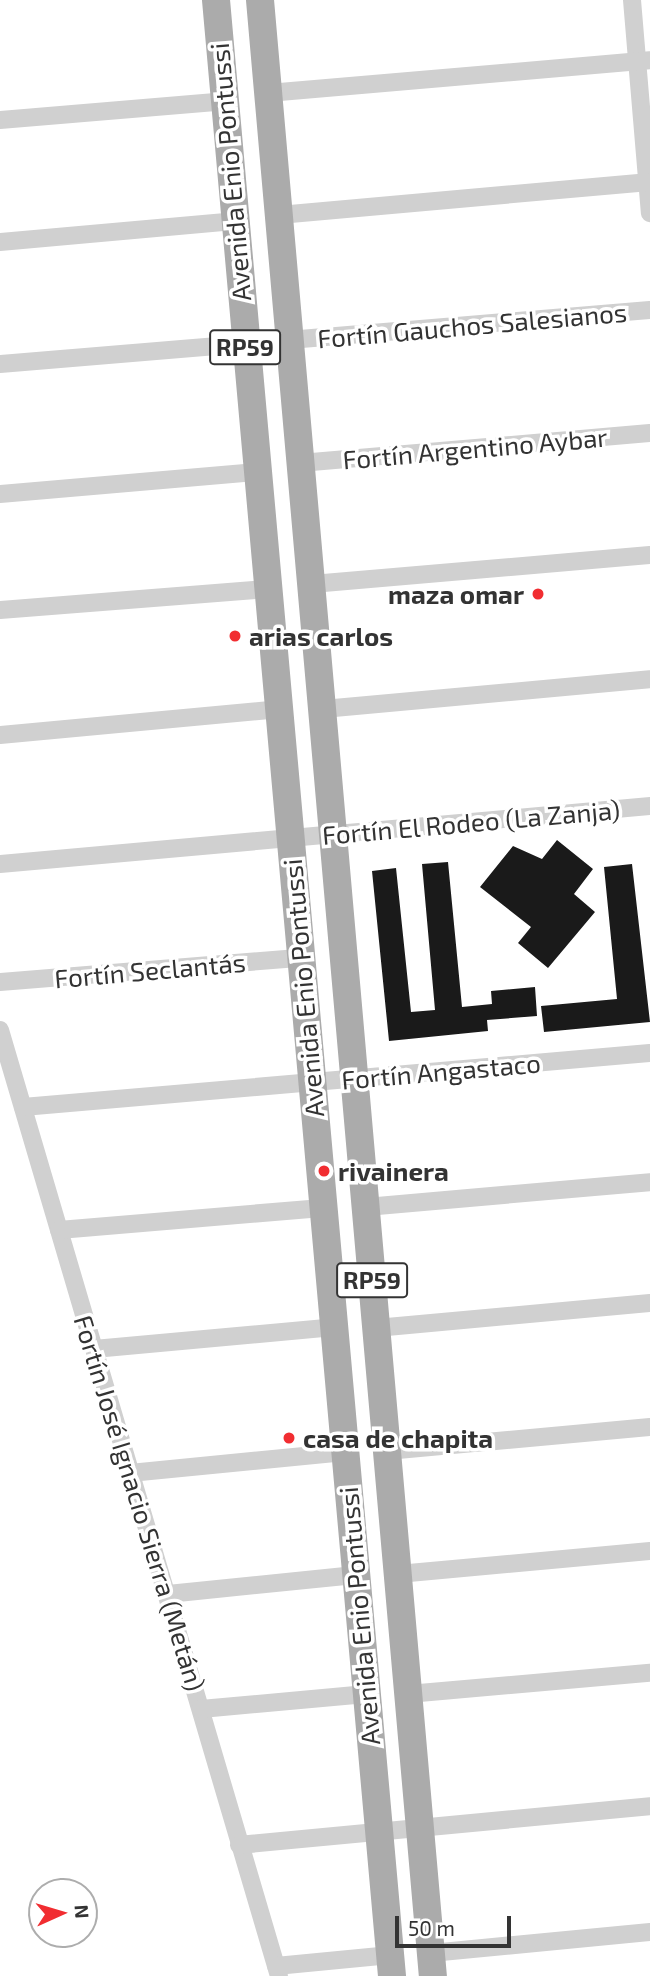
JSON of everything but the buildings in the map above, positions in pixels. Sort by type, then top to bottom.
[{"type":"main road","name":"Avenida Enio Pontussi","points":[[216,0],[244,344],[280,709],[391,1965]]},
{"type":"main road","name":"Avenida Enio Pontussi","points":[[260,0],[432,1964]]},
{"type":"street","points":[[632,0],[644,60],[650,213]]},
{"type":"street","points":[[268,93],[644,60]]},
{"type":"street","points":[[0,120],[225,101]]},
{"type":"street","points":[[279,215],[649,182]]},
{"type":"street","points":[[0,242],[234,221]]},
{"type":"street","name":"Fortín Gauchos Salesianos","points":[[0,364],[650,310]]},
{"type":"street","name":"Fortín Argentino Aybar","points":[[300,463],[650,433]]},
{"type":"street","points":[[0,494],[257,472]]},
{"type":"street","points":[[312,584],[650,555]]},
{"type":"street","points":[[0,610],[268,589]]},
{"type":"street","points":[[323,709],[650,679]]},
{"type":"street","points":[[0,735],[280,709]]},
{"type":"street","name":"Fortín El Rodeo (La Zanja)","points":[[0,864],[650,806]]},
{"type":"street","name":"Fortín Seclantás","points":[[0,982],[301,958]]},
{"type":"street","name":"Fortín José Ignacio Sierra (Metán)","points":[[0,1030],[277,1971]]},
{"type":"street","name":"Fortín Angastaco","points":[[23,1107],[650,1053]]},
{"type":"street","points":[[366,1208],[650,1182]]},
{"type":"street","points":[[59,1230],[322,1208]]},
{"type":"street","points":[[376,1328],[650,1303]]},
{"type":"street","points":[[94,1349],[334,1326]]},
{"type":"street","points":[[387,1451],[650,1427]]},
{"type":"street","points":[[130,1473],[345,1452]]},
{"type":"street","points":[[398,1574],[650,1551]]},
{"type":"street","points":[[168,1594],[355,1576]]},
{"type":"street","points":[[408,1694],[650,1673]]},
{"type":"street","points":[[201,1709],[366,1694]]},
{"type":"street","points":[[239,1845],[377,1829],[650,1806]]},
{"type":"street","points":[[432,1964],[650,1933]]},
{"type":"street","points":[[277,1971],[391,1965]]},
{"type":"place","name":"maza omar","points":[[538,594]]},
{"type":"place","name":"arias carlos","points":[[235,636]]},
{"type":"place","name":"rivainera","points":[[324,1171]]},
{"type":"place","name":"casa de chapita","points":[[289,1438]]}]
